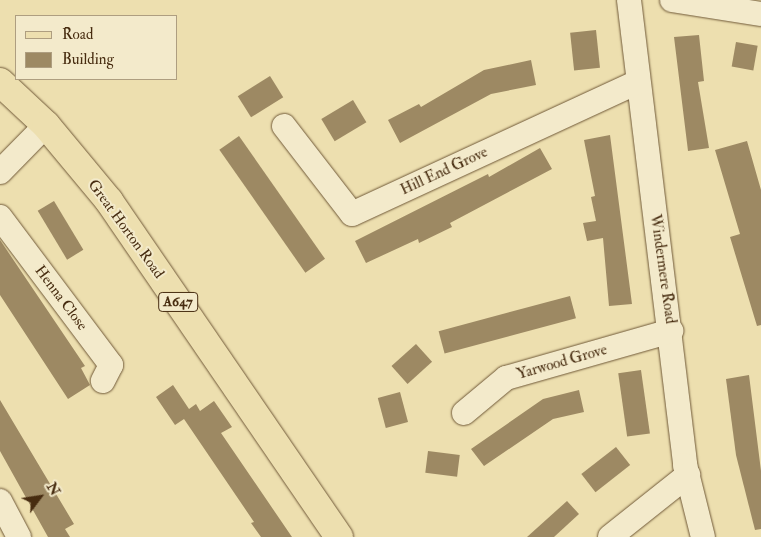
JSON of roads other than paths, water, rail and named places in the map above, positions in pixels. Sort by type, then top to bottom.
[{"type":"main road","name":"Great Horton Road","points":[[0,82],[46,125],[109,201],[339,537]]},
{"type":"street","name":"Windermere Road","points":[[628,0],[688,475],[703,537]]},
{"type":"street","points":[[672,0],[761,14]]},
{"type":"street","name":"Hill End Grove","points":[[284,126],[352,214],[638,82]]},
{"type":"street","points":[[0,172],[46,125]]},
{"type":"street","name":"Henna Close","points":[[0,217],[111,365],[103,381]]},
{"type":"street","name":"Yarwood Grove","points":[[464,413],[506,378],[671,331]]},
{"type":"street","points":[[610,537],[688,475]]},
{"type":"street","points":[[0,502],[19,537]]}]
